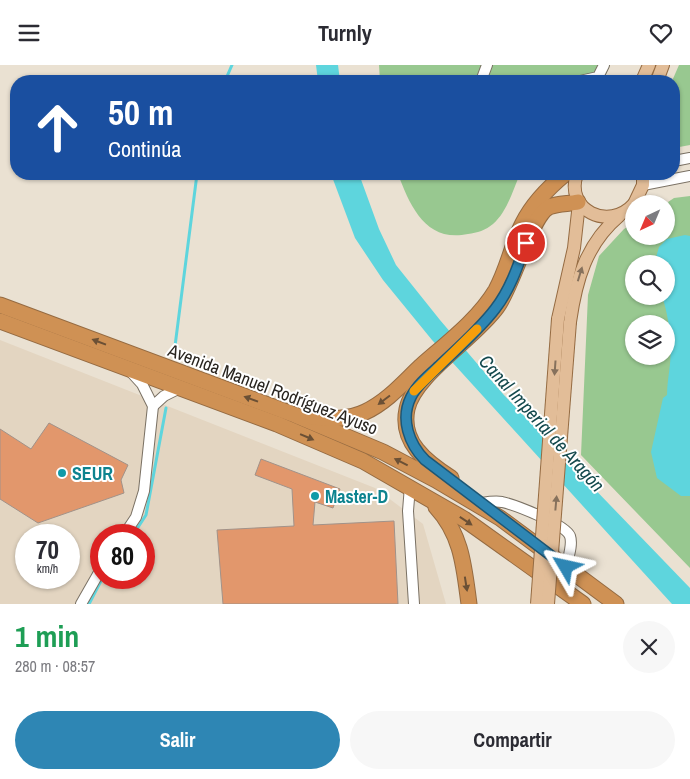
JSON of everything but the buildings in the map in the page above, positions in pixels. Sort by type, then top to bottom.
[{"type":"highway","points":[[493,304],[527,216],[542,194],[558,180]]},
{"type":"highway","points":[[295,415],[329,419],[356,416],[378,405],[423,372],[478,329],[516,272],[537,217],[550,206],[575,206]]},
{"type":"highway","name":"Avenida Manuel Rodríguez Ayuso","points":[[0,305],[295,415],[382,452],[436,480],[500,518],[616,604]]},
{"type":"highway","name":"Avenida Manuel Rodríguez Ayuso","points":[[0,321],[337,449],[425,494],[464,519],[583,604]]},
{"type":"highway","points":[[423,372],[406,410],[408,430],[416,451],[500,518]]},
{"type":"highway","points":[[425,494],[454,529],[469,604]]},
{"type":"main road","points":[[536,604],[564,320],[574,248],[576,180]]},
{"type":"main road","points":[[637,195],[643,180]]},
{"type":"main road","points":[[575,206],[598,216],[619,216]]},
{"type":"main road","points":[[548,604],[564,320],[589,251],[601,233],[625,211]]},
{"type":"street","points":[[127,368],[142,384],[153,406],[144,491],[136,517],[131,524]]},
{"type":"street","points":[[153,406],[171,392],[180,388]]},
{"type":"street","points":[[410,486],[408,511],[414,604]]},
{"type":"street","points":[[482,503],[500,501],[533,513],[565,530],[570,537],[566,567]]},
{"type":"street","points":[[81,604],[90,588]]},
{"type":"shaded area","points":[[0,340],[375,488],[423,524],[446,604],[0,604]]},
{"type":"green space","points":[[379,65],[610,65],[606,75],[380,75]]},
{"type":"green space","points":[[679,65],[690,65],[690,145],[680,147],[680,75],[675,75]]},
{"type":"green space","points":[[400,180],[518,180],[506,207],[498,219],[487,228],[468,234],[453,235],[441,233],[431,227],[414,209]]},
{"type":"green space","points":[[690,196],[690,568],[581,455],[588,295],[599,256],[624,229],[625,245],[675,245],[675,198]]},
{"type":"water","points":[[316,65],[338,65],[339,75],[317,75]]},
{"type":"water","name":"Canal Imperial de Aragón","points":[[333,180],[361,180],[379,229],[396,265],[503,394],[690,588],[690,604],[672,604],[432,340],[383,280],[355,238]]},
{"type":"water","points":[[690,236],[690,496],[681,496],[657,478],[651,452],[663,398],[667,395],[670,365],[675,365],[675,315],[666,315],[664,305],[675,305],[675,255],[657,255],[661,245],[675,245],[675,237]]},
{"type":"waterway","points":[[228,75],[232,65]]},
{"type":"waterway","points":[[174,354],[196,180]]},
{"type":"waterway","points":[[140,524],[146,515],[166,408]]},
{"type":"waterway","points":[[89,604],[97,589]]},
{"type":"slow traffic","points":[[414,391],[477,329]]},
{"type":"place","name":"SEUR","points":[[62,473]]},
{"type":"place","name":"Master-D","points":[[315,496]]},
{"type":"route","points":[[526,243],[516,272],[497,307],[478,329],[418,386],[410,398],[406,410],[406,420],[411,441],[416,451],[425,460],[458,483],[500,518],[566,567]]}]
